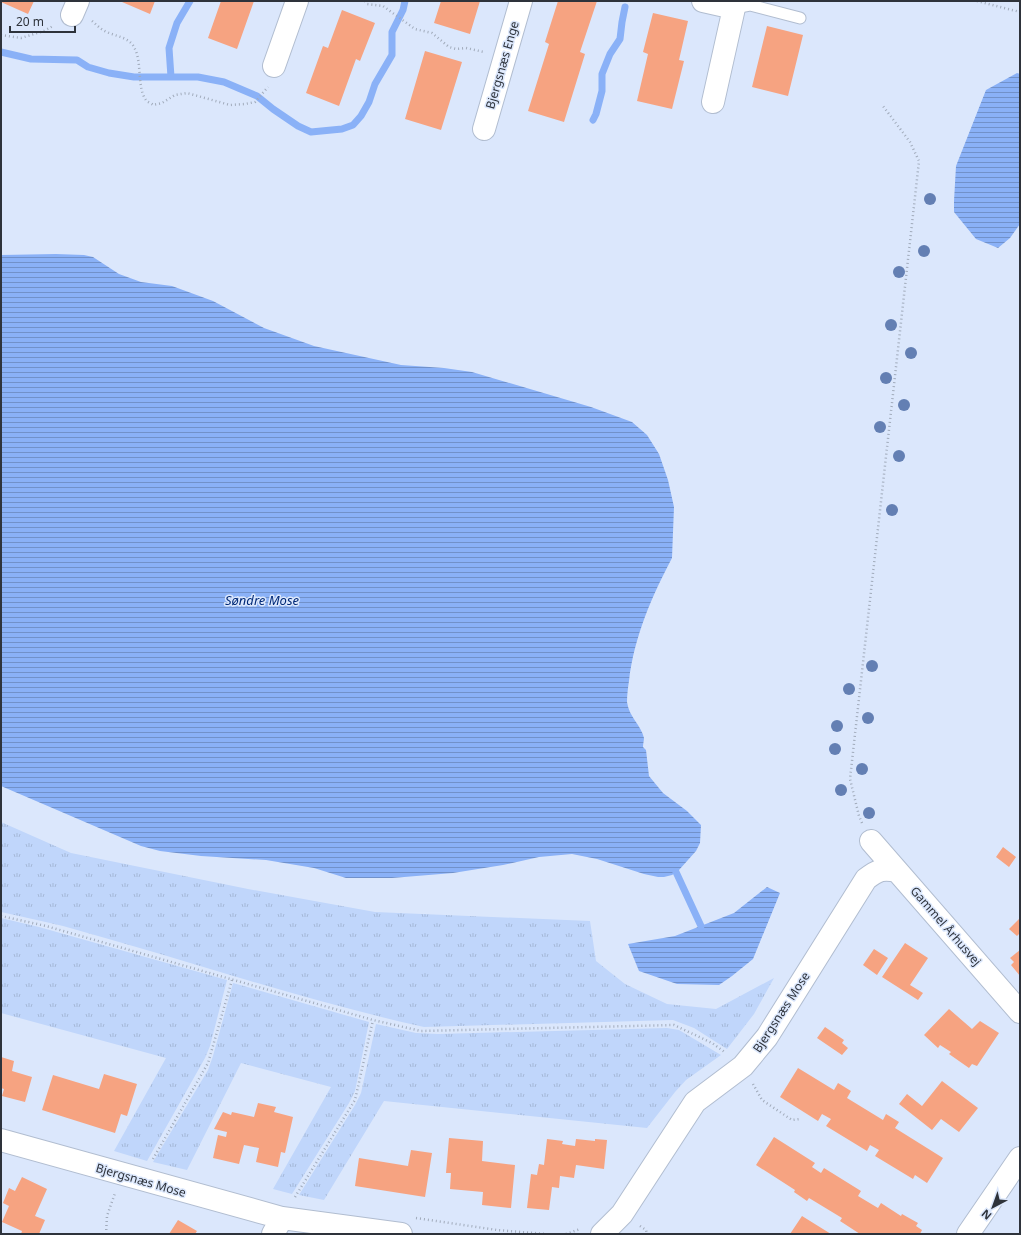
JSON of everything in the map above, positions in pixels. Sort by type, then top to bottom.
[{"type":"street","points":[[274,66],[297,1]]},
{"type":"street","name":"Bjergsnæs Enge","points":[[484,129],[521,1]]},
{"type":"street","points":[[703,1],[734,8],[713,102]]},
{"type":"street","name":"Gammel Århusvej","points":[[871,841],[920,895],[1020,1012]]},
{"type":"street","name":"Bjergsnæs Mose","points":[[592,1231],[622,1214],[695,1102],[732,1060],[767,1037],[866,879],[876,871],[886,869],[897,871]]},
{"type":"street","name":"Bjergsnæs Mose","points":[[1,1140],[132,1177],[277,1226],[406,1226]]},
{"type":"street","points":[[968,1234],[1020,1158]]},
{"type":"lane","points":[[734,8],[750,5],[800,18]]},
{"type":"path","points":[[364,1],[367,4],[383,6],[415,29],[432,33],[449,47],[466,48],[505,56]]},
{"type":"path","points":[[977,1],[1020,12]]},
{"type":"path","points":[[1,35],[21,38],[44,31],[69,18],[76,7],[99,28],[126,39],[135,47],[139,60],[142,92],[146,101],[153,105],[162,103],[175,95],[187,93],[230,105],[255,102],[262,95]]},
{"type":"path","points":[[871,841],[859,816],[850,779],[919,161],[910,142],[882,106]]},
{"type":"path","points":[[1,916],[46,926],[373,1020],[420,1031],[674,1025],[712,1043],[732,1060],[762,1100],[792,1120],[800,1119]]},
{"type":"path","points":[[106,1234],[107,1216],[208,1063],[232,980]]},
{"type":"path","points":[[277,1226],[355,1100],[373,1020]]},
{"type":"path","points":[[406,1226],[546,1234]]},
{"type":"path","points":[[566,1234],[592,1231]]},
{"type":"green space","points":[[1,822],[71,853],[248,889],[375,912],[590,921],[596,961],[625,984],[667,1004],[716,1009],[774,978],[754,1014],[727,1049],[694,1028],[673,1020],[424,1027],[288,992],[63,926],[1,912]]},
{"type":"green space","points":[[1,918],[39,927],[227,980],[210,1046],[205,1058],[147,1161],[114,1151],[166,1058],[1,1013]]},
{"type":"green space","points":[[233,983],[369,1022],[355,1091],[292,1194],[273,1189],[331,1087],[241,1063],[187,1170],[153,1162],[208,1070]]},
{"type":"green space","points":[[376,1024],[416,1033],[438,1034],[667,1028],[679,1030],[721,1055],[686,1080],[647,1128],[384,1101],[324,1200],[299,1195],[361,1093]]},
{"type":"water","points":[[1017,73],[1020,74],[1020,224],[1010,238],[998,248],[976,239],[954,212],[956,166],[986,90]]},
{"type":"water","name":"Søndre Mose","points":[[1,255],[84,255],[93,257],[119,274],[141,282],[172,286],[213,301],[264,328],[314,346],[401,365],[444,368],[472,372],[591,407],[632,422],[647,435],[659,454],[668,480],[674,507],[672,558],[651,602],[635,649],[631,665],[627,702],[630,712],[644,738],[643,747],[646,750],[649,776],[663,793],[687,811],[701,825],[700,843],[696,851],[679,870],[672,875],[658,877],[597,859],[572,854],[539,857],[503,865],[453,873],[392,878],[346,878],[314,868],[266,860],[201,856],[160,851],[141,846],[1,786]]},
{"type":"water","points":[[767,887],[780,893],[753,959],[719,985],[677,984],[639,971],[628,944],[675,936],[734,913]]},
{"type":"building","points":[[1,1],[34,1],[28,14]]},
{"type":"building","points":[[155,1],[150,14],[122,2]]},
{"type":"building","points":[[221,1],[254,1],[237,49],[208,38]]},
{"type":"building","points":[[441,1],[480,1],[470,34],[434,23]]},
{"type":"building","points":[[558,1],[597,1],[580,52],[585,54],[564,122],[528,111],[549,44],[545,42]]},
{"type":"building","points":[[342,10],[375,23],[360,61],[356,59],[339,106],[306,93],[323,46],[328,48]]},
{"type":"building","points":[[653,13],[688,21],[679,60],[684,61],[672,109],[637,101],[648,54],[643,52]]},
{"type":"building","points":[[767,26],[803,35],[788,96],[752,87]]},
{"type":"building","points":[[425,51],[462,62],[441,130],[405,119]]},
{"type":"building","points":[[1003,847],[1016,857],[1009,867],[996,857]]},
{"type":"building","points":[[1020,918],[1020,933],[1017,936],[1009,929]]},
{"type":"building","points":[[905,943],[928,958],[910,985],[923,993],[918,1000],[882,977]]},
{"type":"building","points":[[874,949],[888,958],[877,975],[863,965]]},
{"type":"building","points":[[1020,950],[1020,976],[1011,965],[1014,962],[1010,958]]},
{"type":"building","points":[[949,1009],[972,1029],[980,1021],[999,1033],[977,1066],[972,1064],[969,1068],[949,1054],[951,1052],[940,1045],[938,1048],[924,1035]]},
{"type":"building","points":[[825,1027],[844,1040],[842,1043],[848,1048],[842,1055],[817,1038]]},
{"type":"building","points":[[1,1057],[14,1061],[12,1071],[32,1077],[25,1102],[2,1096],[4,1089],[1,1088]]},
{"type":"building","points":[[798,1068],[834,1090],[838,1083],[851,1091],[847,1098],[883,1120],[886,1114],[899,1122],[895,1128],[943,1158],[927,1183],[915,1175],[913,1179],[875,1156],[879,1150],[870,1145],[867,1151],[826,1126],[831,1119],[822,1114],[818,1121],[780,1097]]},
{"type":"building","points":[[104,1074],[137,1084],[127,1116],[121,1114],[115,1133],[42,1110],[53,1075],[99,1089]]},
{"type":"building","points":[[942,1081],[978,1108],[959,1132],[941,1119],[932,1130],[899,1104],[907,1094],[922,1106]]},
{"type":"building","points":[[258,1103],[276,1107],[274,1112],[293,1117],[285,1153],[281,1152],[278,1167],[256,1162],[259,1148],[244,1145],[239,1164],[213,1158],[218,1135],[226,1137],[227,1132],[214,1129],[223,1112],[231,1115],[232,1112],[254,1117]]},
{"type":"building","points":[[774,1137],[815,1163],[812,1167],[821,1173],[824,1168],[861,1191],[858,1196],[878,1208],[881,1203],[901,1216],[902,1214],[918,1223],[916,1226],[922,1230],[920,1234],[860,1234],[840,1221],[842,1218],[809,1198],[807,1201],[794,1192],[795,1190],[756,1165]]},
{"type":"building","points":[[449,1138],[483,1141],[482,1161],[515,1165],[511,1208],[482,1205],[483,1192],[450,1189],[451,1173],[446,1173]]},
{"type":"building","points":[[547,1139],[563,1141],[562,1144],[575,1146],[576,1139],[595,1141],[595,1139],[607,1140],[604,1169],[576,1165],[574,1178],[560,1176],[559,1188],[552,1187],[549,1210],[527,1208],[531,1174],[537,1175],[539,1164],[544,1165]]},
{"type":"building","points":[[411,1150],[432,1153],[425,1197],[355,1186],[359,1158],[408,1166]]},
{"type":"building","points":[[22,1177],[47,1189],[35,1216],[45,1220],[39,1234],[21,1234],[22,1231],[2,1222],[9,1206],[3,1203],[9,1188],[15,1191]]},
{"type":"building","points":[[802,1216],[831,1234],[790,1234]]},
{"type":"building","points":[[178,1220],[197,1231],[195,1234],[169,1234]]},
{"type":"waterway","points":[[171,77],[169,48],[177,23],[190,1]]},
{"type":"waterway","points":[[1,52],[31,59],[77,60],[88,67],[109,73],[134,77],[198,77],[224,82],[257,96],[298,126],[311,132],[342,129],[353,125],[361,116],[369,102],[375,84],[392,55],[392,32],[403,10],[405,1]]},
{"type":"waterway","points":[[593,120],[602,91],[602,74],[610,54],[620,39],[625,7]]},
{"type":"waterway","points":[[676,872],[701,926]]}]
